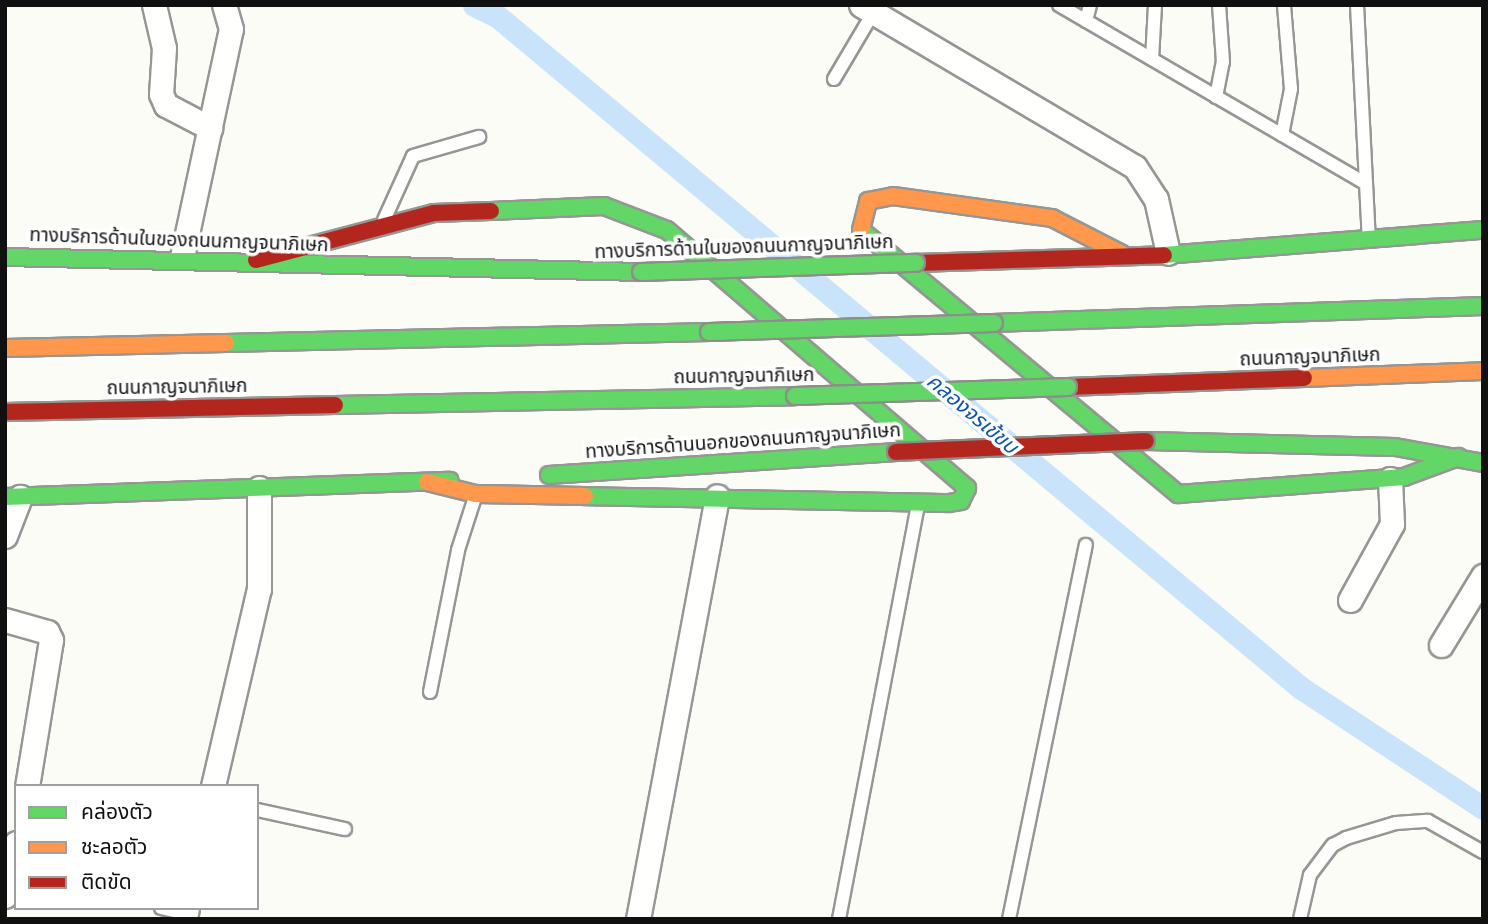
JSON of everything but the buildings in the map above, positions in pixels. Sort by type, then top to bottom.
[{"type":"main road","points":[[1122,254],[1052,218],[893,196],[868,201],[860,220],[861,233],[1178,494],[1390,479],[1458,457]]},
{"type":"main road","points":[[256,260],[383,222],[434,213],[604,206],[667,230],[965,480],[961,501],[918,503],[718,496],[476,494],[427,482]]},
{"type":"main road","name":"ทางบริการด้านในของถนนกาญจนาภิเษก","points":[[5,257],[182,257],[411,271],[641,272],[1370,244],[1483,230]]},
{"type":"main road","points":[[5,348],[709,332],[1483,306]]},
{"type":"main road","name":"ถนนกาญจนาภิเษก","points":[[5,411],[795,396],[1483,371]]},
{"type":"main road","name":"ทางบริการด้านนอกของถนนกาญจนาภิเษก","points":[[13,497],[427,482],[896,452],[1146,441],[1278,440],[1458,457],[1483,463]]},
{"type":"street","points":[[154,5],[164,48],[160,94],[166,104],[210,128]]},
{"type":"street","points":[[182,257],[231,29],[224,5]]},
{"type":"street","points":[[867,9],[1135,167],[1156,199],[1168,253]]},
{"type":"street","points":[[1350,600],[1392,524],[1390,479]]},
{"type":"street","points":[[213,784],[259,589],[259,488]]},
{"type":"street","points":[[638,919],[718,496]]},
{"type":"street","points":[[5,536],[13,497]]},
{"type":"street","points":[[1441,645],[1483,576]]},
{"type":"street","points":[[5,620],[47,632],[51,640],[27,784]]},
{"type":"street","points":[[5,896],[14,853]]},
{"type":"lane","points":[[1059,5],[1366,184]]},
{"type":"lane","points":[[1086,21],[1090,5]]},
{"type":"lane","points":[[1152,59],[1155,5]]},
{"type":"lane","points":[[1216,97],[1223,62],[1219,5]]},
{"type":"lane","points":[[1282,135],[1290,89],[1284,5]]},
{"type":"lane","points":[[1357,5],[1370,244]]},
{"type":"lane","points":[[834,79],[867,9]]},
{"type":"lane","points":[[383,222],[413,156],[479,137]]},
{"type":"lane","points":[[430,692],[458,550],[476,494]]},
{"type":"lane","points":[[839,919],[918,503]]},
{"type":"lane","points":[[1009,919],[1086,545]]},
{"type":"lane","points":[[259,810],[345,829]]},
{"type":"lane","points":[[1300,919],[1310,875],[1333,845],[1346,838],[1396,822],[1428,821],[1483,852]]},
{"type":"waterway","name":"คลองจรเข้ขบ","points":[[474,5],[497,16],[1301,688],[1483,808]]},
{"type":"traffic: fast","points":[[491,211],[604,206],[667,230],[967,488],[961,501],[948,503],[585,496]]},
{"type":"traffic: fast","points":[[861,230],[1178,494],[1404,477],[1458,457]]},
{"type":"traffic: fast","points":[[1164,255],[1483,230]]},
{"type":"traffic: fast","points":[[5,257],[641,272]]},
{"type":"traffic: fast","points":[[641,272],[916,263]]},
{"type":"traffic: fast","points":[[994,323],[1483,306]]},
{"type":"traffic: fast","points":[[709,332],[994,323]]},
{"type":"traffic: fast","points":[[226,343],[709,332]]},
{"type":"traffic: fast","points":[[795,396],[1068,387]]},
{"type":"traffic: fast","points":[[335,405],[795,396]]},
{"type":"traffic: fast","points":[[1146,441],[1395,447],[1483,463]]},
{"type":"traffic: fast","points":[[549,475],[896,452]]},
{"type":"traffic: fast","points":[[5,497],[450,481]]},
{"type":"traffic: slow","points":[[861,230],[868,201],[893,196],[1052,218],[1122,254]]},
{"type":"traffic: slow","points":[[5,348],[226,343]]},
{"type":"traffic: slow","points":[[1304,378],[1483,371]]},
{"type":"traffic: slow","points":[[427,482],[476,494],[585,496]]},
{"type":"traffic: jam","points":[[256,260],[434,213],[491,211]]},
{"type":"traffic: jam","points":[[916,263],[1164,255]]},
{"type":"traffic: jam","points":[[1068,387],[1304,378]]},
{"type":"traffic: jam","points":[[5,412],[335,405]]},
{"type":"traffic: jam","points":[[896,452],[1146,441]]}]
